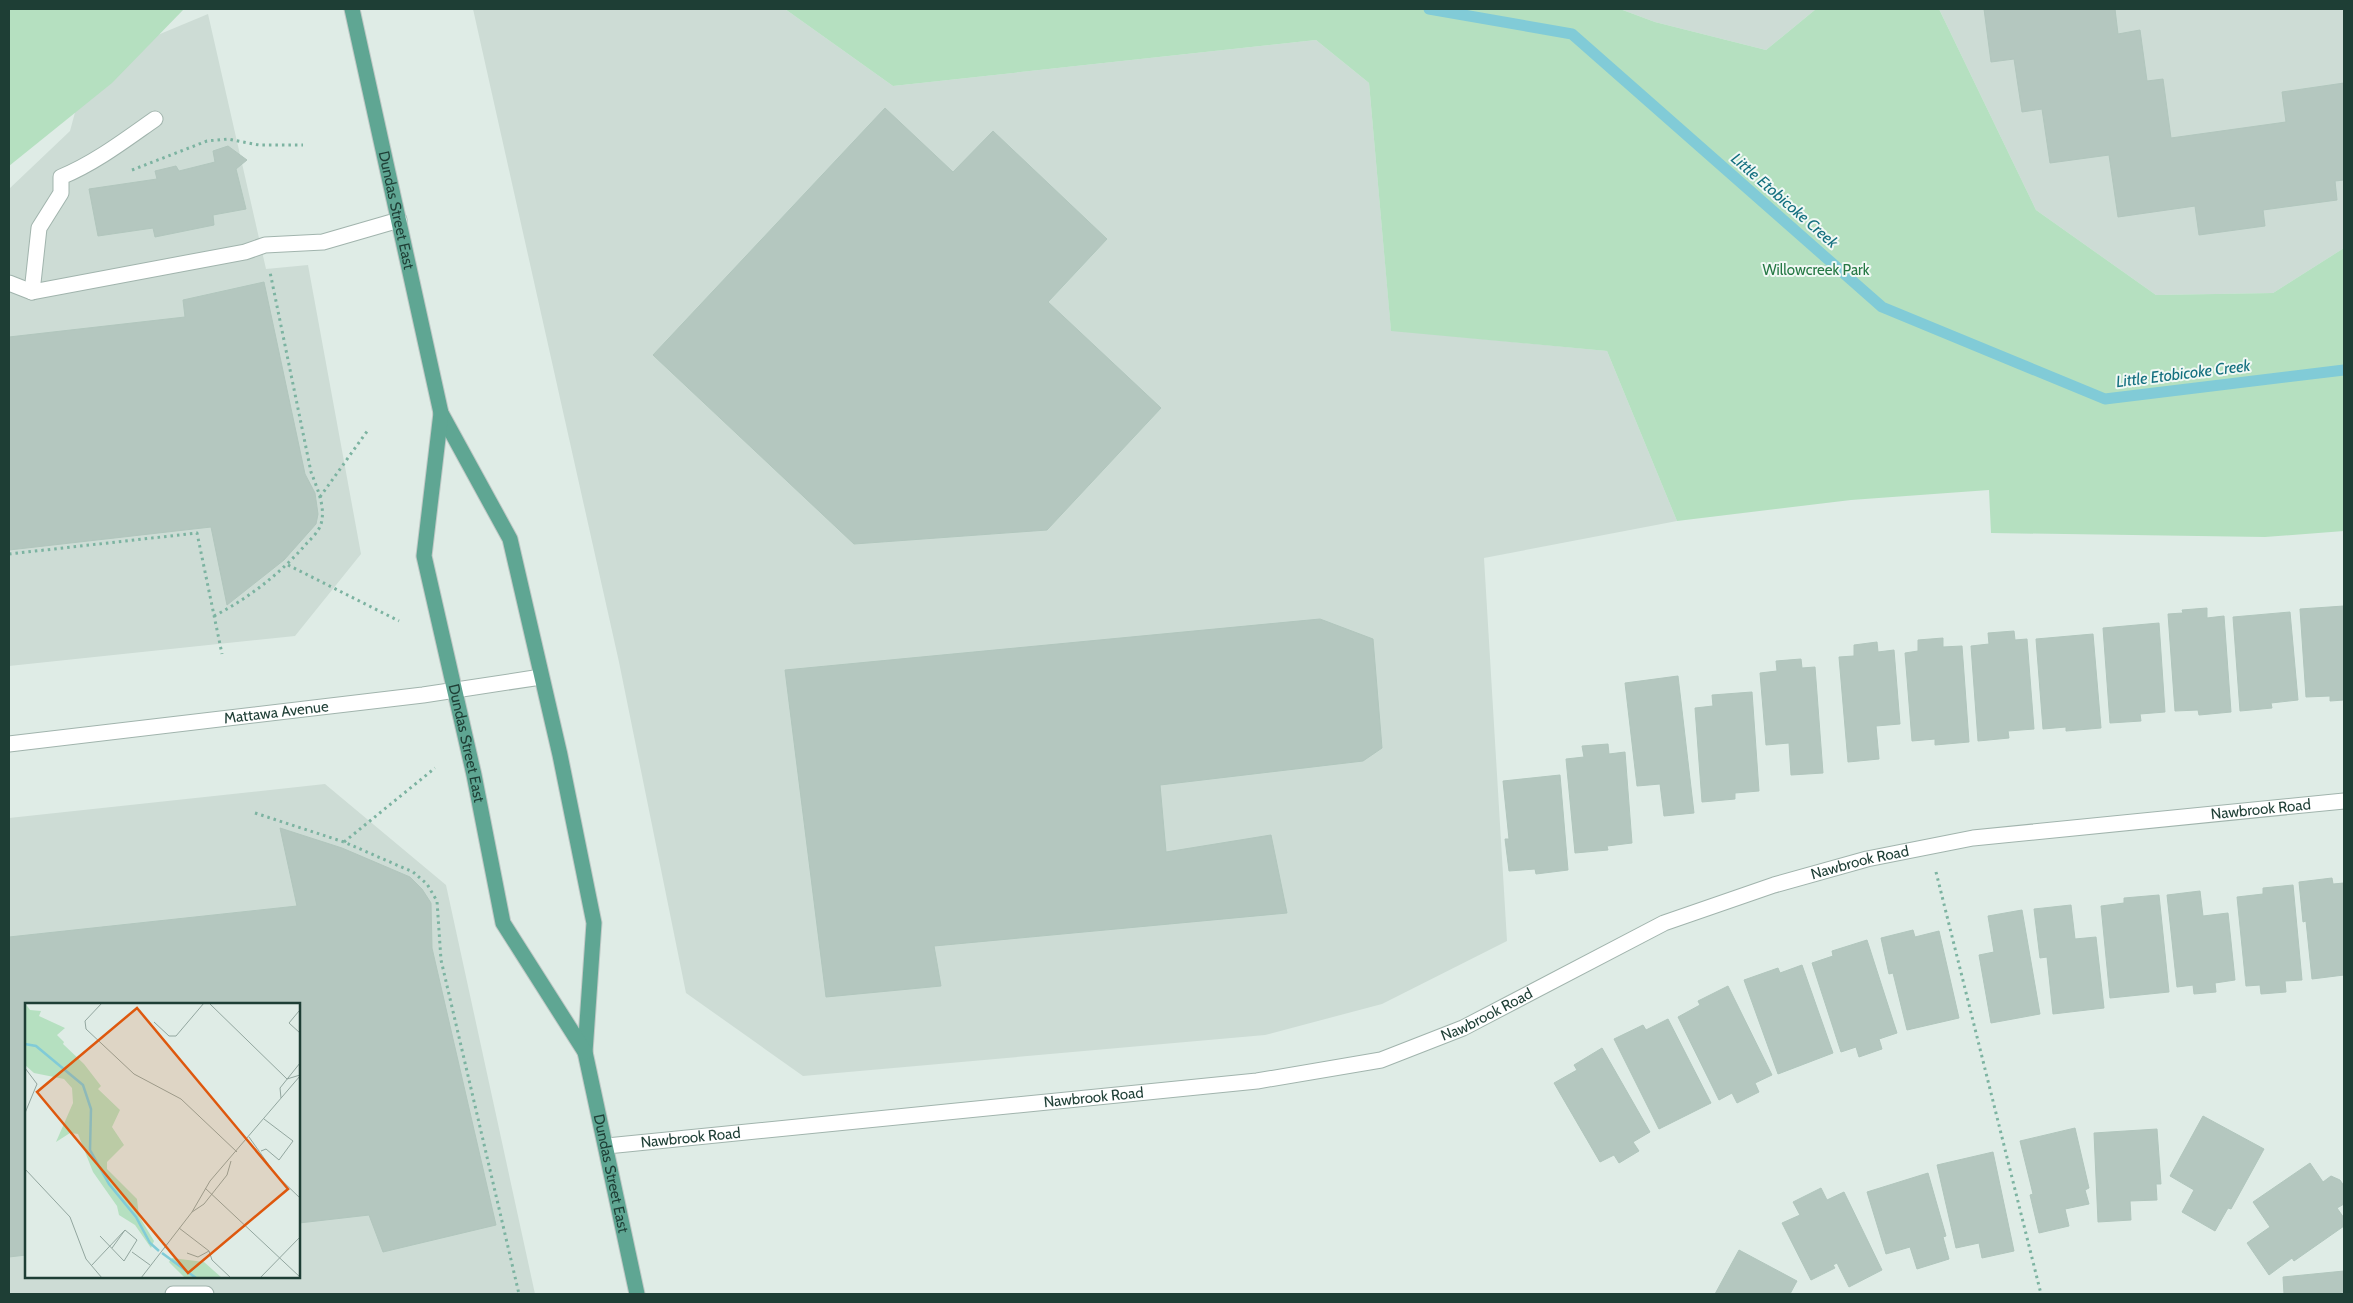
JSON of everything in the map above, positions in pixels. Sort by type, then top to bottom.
[{"type":"main road","name":"Dundas Street East","points":[[352,9],[441,413],[510,539],[560,755],[594,923],[586,1052],[637,1294]]},
{"type":"main road","name":"Dundas Street East","points":[[441,413],[424,556],[474,775],[503,923],[586,1052]]},
{"type":"street","points":[[32,292],[40,228],[62,194],[60,176],[75,171],[155,119]]},
{"type":"street","points":[[9,283],[32,292],[245,252],[265,245],[323,242],[399,220]]},
{"type":"street","name":"Mattawa Avenue","points":[[9,744],[454,691],[541,677]]},
{"type":"street","name":"Nawbrook Road","points":[[607,1146],[1257,1081],[1381,1060],[1463,1028],[1664,923],[1774,885],[1867,859],[1929,845],[1973,838],[2344,801]]},
{"type":"street","points":[[172,1294],[206,1294]]},
{"type":"path","points":[[127,172],[207,142],[228,139],[259,145],[303,145]]},
{"type":"path","points":[[214,616],[235,605],[288,565],[321,526],[323,510],[311,472],[269,265]]},
{"type":"path","points":[[320,498],[368,430]]},
{"type":"path","points":[[9,554],[197,533],[222,654]]},
{"type":"path","points":[[288,565],[399,621]]},
{"type":"path","points":[[344,842],[435,768]]},
{"type":"path","points":[[255,813],[344,842],[413,872],[427,884],[437,901],[441,960],[519,1294]]},
{"type":"path","points":[[1929,845],[2041,1294]]},
{"type":"shaded area","points":[[473,9],[785,9],[893,86],[1316,40],[1369,83],[1391,330],[1607,351],[1677,521],[1484,558],[1507,941],[1382,1004],[1265,1035],[803,1076],[686,993],[619,662]]},
{"type":"shaded area","points":[[1620,9],[1816,9],[1766,50],[1655,22]]},
{"type":"shaded area","points":[[1939,9],[2344,9],[2344,248],[2273,293],[2156,295],[2036,210]]},
{"type":"shaded area","points":[[208,14],[266,269],[308,265],[361,554],[295,636],[9,666],[9,189],[70,131],[88,64]]},
{"type":"shaded area","points":[[325,784],[446,885],[535,1294],[9,1294],[9,818]]},
{"type":"green space","points":[[9,9],[184,9],[112,83],[9,166]]},
{"type":"green space","name":"Willowcreek Park","points":[[785,9],[1620,9],[1655,22],[1766,50],[1816,9],[1939,9],[2036,210],[2156,295],[2273,293],[2344,248],[2344,531],[2265,537],[1991,533],[1989,490],[1851,500],[1677,521],[1607,351],[1391,331],[1369,83],[1316,40],[893,86]]},
{"type":"building","points":[[1984,9],[2115,9],[2118,34],[2140,30],[2147,81],[2163,79],[2171,138],[2286,122],[2282,92],[2344,83],[2344,180],[2335,181],[2337,200],[2263,210],[2265,226],[2199,235],[2195,206],[2118,217],[2109,155],[2050,163],[2042,109],[2022,112],[2014,59],[1991,62]]},
{"type":"building","points":[[885,108],[953,172],[993,131],[1107,239],[1048,302],[1161,408],[1047,530],[854,544],[653,355]]},
{"type":"building","points":[[228,146],[247,160],[236,169],[246,209],[213,215],[214,225],[155,237],[153,228],[98,236],[89,189],[157,179],[155,171],[176,166],[179,171],[215,162],[213,151]]},
{"type":"building","points":[[264,282],[305,474],[315,493],[318,514],[316,524],[284,560],[227,605],[211,527],[9,550],[9,337],[185,317],[183,300]]},
{"type":"building","points":[[2344,606],[2344,700],[2330,701],[2330,696],[2306,697],[2300,609]]},
{"type":"building","points":[[2207,608],[2207,618],[2224,616],[2231,712],[2199,715],[2198,710],[2175,711],[2168,614],[2183,613],[2182,610]]},
{"type":"building","points":[[2290,612],[2298,700],[2271,703],[2272,708],[2240,711],[2233,617]]},
{"type":"building","points":[[1320,619],[1373,639],[1382,748],[1363,761],[1160,785],[1166,852],[1271,835],[1287,913],[934,946],[941,986],[826,997],[785,670]]},
{"type":"building","points":[[2159,623],[2165,712],[2140,714],[2141,721],[2110,723],[2103,628]]},
{"type":"building","points":[[2014,631],[2015,640],[2027,639],[2034,729],[2008,731],[2009,738],[1978,741],[1971,646],[1989,644],[1988,633]]},
{"type":"building","points":[[2093,634],[2101,728],[2066,731],[2066,727],[2043,729],[2036,639]]},
{"type":"building","points":[[1943,638],[1943,647],[1962,646],[1969,742],[1935,745],[1935,739],[1912,741],[1905,653],[1918,651],[1918,640]]},
{"type":"building","points":[[1877,642],[1878,652],[1894,650],[1900,724],[1876,726],[1879,759],[1848,762],[1839,657],[1854,656],[1854,645]]},
{"type":"building","points":[[1801,659],[1802,668],[1815,667],[1823,773],[1791,775],[1789,743],[1766,745],[1760,673],[1777,671],[1776,661]]},
{"type":"building","points":[[1678,676],[1694,813],[1664,816],[1660,784],[1637,786],[1625,683]]},
{"type":"building","points":[[1752,692],[1759,791],[1735,793],[1735,799],[1702,802],[1695,708],[1713,706],[1712,695]]},
{"type":"building","points":[[1608,744],[1609,754],[1625,752],[1632,843],[1607,846],[1608,850],[1575,853],[1566,759],[1584,757],[1582,746]]},
{"type":"building","points":[[1560,775],[1568,870],[1536,874],[1535,869],[1509,871],[1505,839],[1509,839],[1503,781]]},
{"type":"building","points":[[280,828],[342,848],[410,877],[422,889],[431,903],[432,948],[496,1225],[383,1252],[369,1215],[300,1223],[300,1003],[25,1003],[25,1255],[9,1257],[9,937],[297,906]]},
{"type":"building","points":[[2332,878],[2333,884],[2344,883],[2344,975],[2312,979],[2306,921],[2303,922],[2299,882]]},
{"type":"building","points":[[2293,885],[2302,980],[2285,981],[2286,992],[2261,994],[2260,985],[2246,986],[2237,897],[2263,894],[2263,888]]},
{"type":"building","points":[[2200,891],[2203,916],[2228,913],[2235,980],[2215,983],[2216,992],[2194,994],[2193,985],[2177,987],[2167,895]]},
{"type":"building","points":[[2159,895],[2169,992],[2110,998],[2101,906],[2124,903],[2124,898]]},
{"type":"building","points":[[2071,905],[2075,939],[2096,937],[2104,1008],[2053,1014],[2047,957],[2040,958],[2034,909]]},
{"type":"building","points":[[2022,910],[2040,1014],[1991,1023],[1979,955],[1994,952],[1988,916]]},
{"type":"building","points":[[1913,930],[1915,937],[1939,931],[1959,1018],[1907,1030],[1893,973],[1889,974],[1881,938]]},
{"type":"building","points":[[1867,940],[1897,1033],[1879,1039],[1882,1049],[1859,1057],[1856,1047],[1841,1052],[1812,963],[1833,956],[1832,951]]},
{"type":"building","points":[[1802,965],[1833,1053],[1778,1074],[1744,980],[1778,968],[1780,973]]},
{"type":"building","points":[[1728,986],[1772,1075],[1755,1083],[1759,1092],[1737,1103],[1732,1093],[1719,1100],[1678,1017],[1700,1005],[1698,1001]]},
{"type":"building","points":[[1668,1019],[1711,1103],[1659,1129],[1614,1039],[1643,1025],[1646,1030]]},
{"type":"building","points":[[1602,1048],[1650,1132],[1633,1142],[1639,1151],[1619,1163],[1614,1155],[1600,1162],[1554,1083],[1577,1070],[1574,1065]]},
{"type":"building","points":[[2203,1116],[2264,1149],[2231,1209],[2228,1208],[2215,1231],[2182,1212],[2194,1190],[2170,1176]]},
{"type":"building","points":[[2075,1128],[2089,1188],[2085,1190],[2089,1204],[2065,1209],[2069,1226],[2039,1233],[2030,1195],[2033,1194],[2020,1141]]},
{"type":"building","points":[[2157,1129],[2161,1184],[2156,1184],[2157,1200],[2130,1201],[2131,1220],[2098,1222],[2094,1133]]},
{"type":"building","points":[[1993,1152],[2014,1251],[1982,1258],[1979,1243],[1956,1248],[1937,1165]]},
{"type":"building","points":[[2310,1163],[2323,1182],[2331,1176],[2340,1180],[2344,1186],[2344,1204],[2337,1208],[2344,1218],[2344,1226],[2294,1261],[2292,1258],[2269,1275],[2247,1243],[2270,1227],[2253,1202]]},
{"type":"building","points":[[1928,1173],[1946,1236],[1943,1237],[1949,1259],[1917,1269],[1910,1247],[1886,1254],[1867,1192]]},
{"type":"building","points":[[1821,1188],[1827,1200],[1844,1192],[1882,1270],[1849,1287],[1837,1263],[1833,1265],[1835,1268],[1811,1280],[1782,1223],[1800,1215],[1793,1202]]},
{"type":"building","points":[[1739,1250],[1797,1281],[1790,1294],[1715,1294]]},
{"type":"building","points":[[2344,1271],[2344,1294],[2284,1294],[2283,1277]]},
{"type":"waterway","name":"Little Etobicoke Creek","points":[[1429,9],[1572,34],[1882,307],[2105,399],[2344,370]]}]
